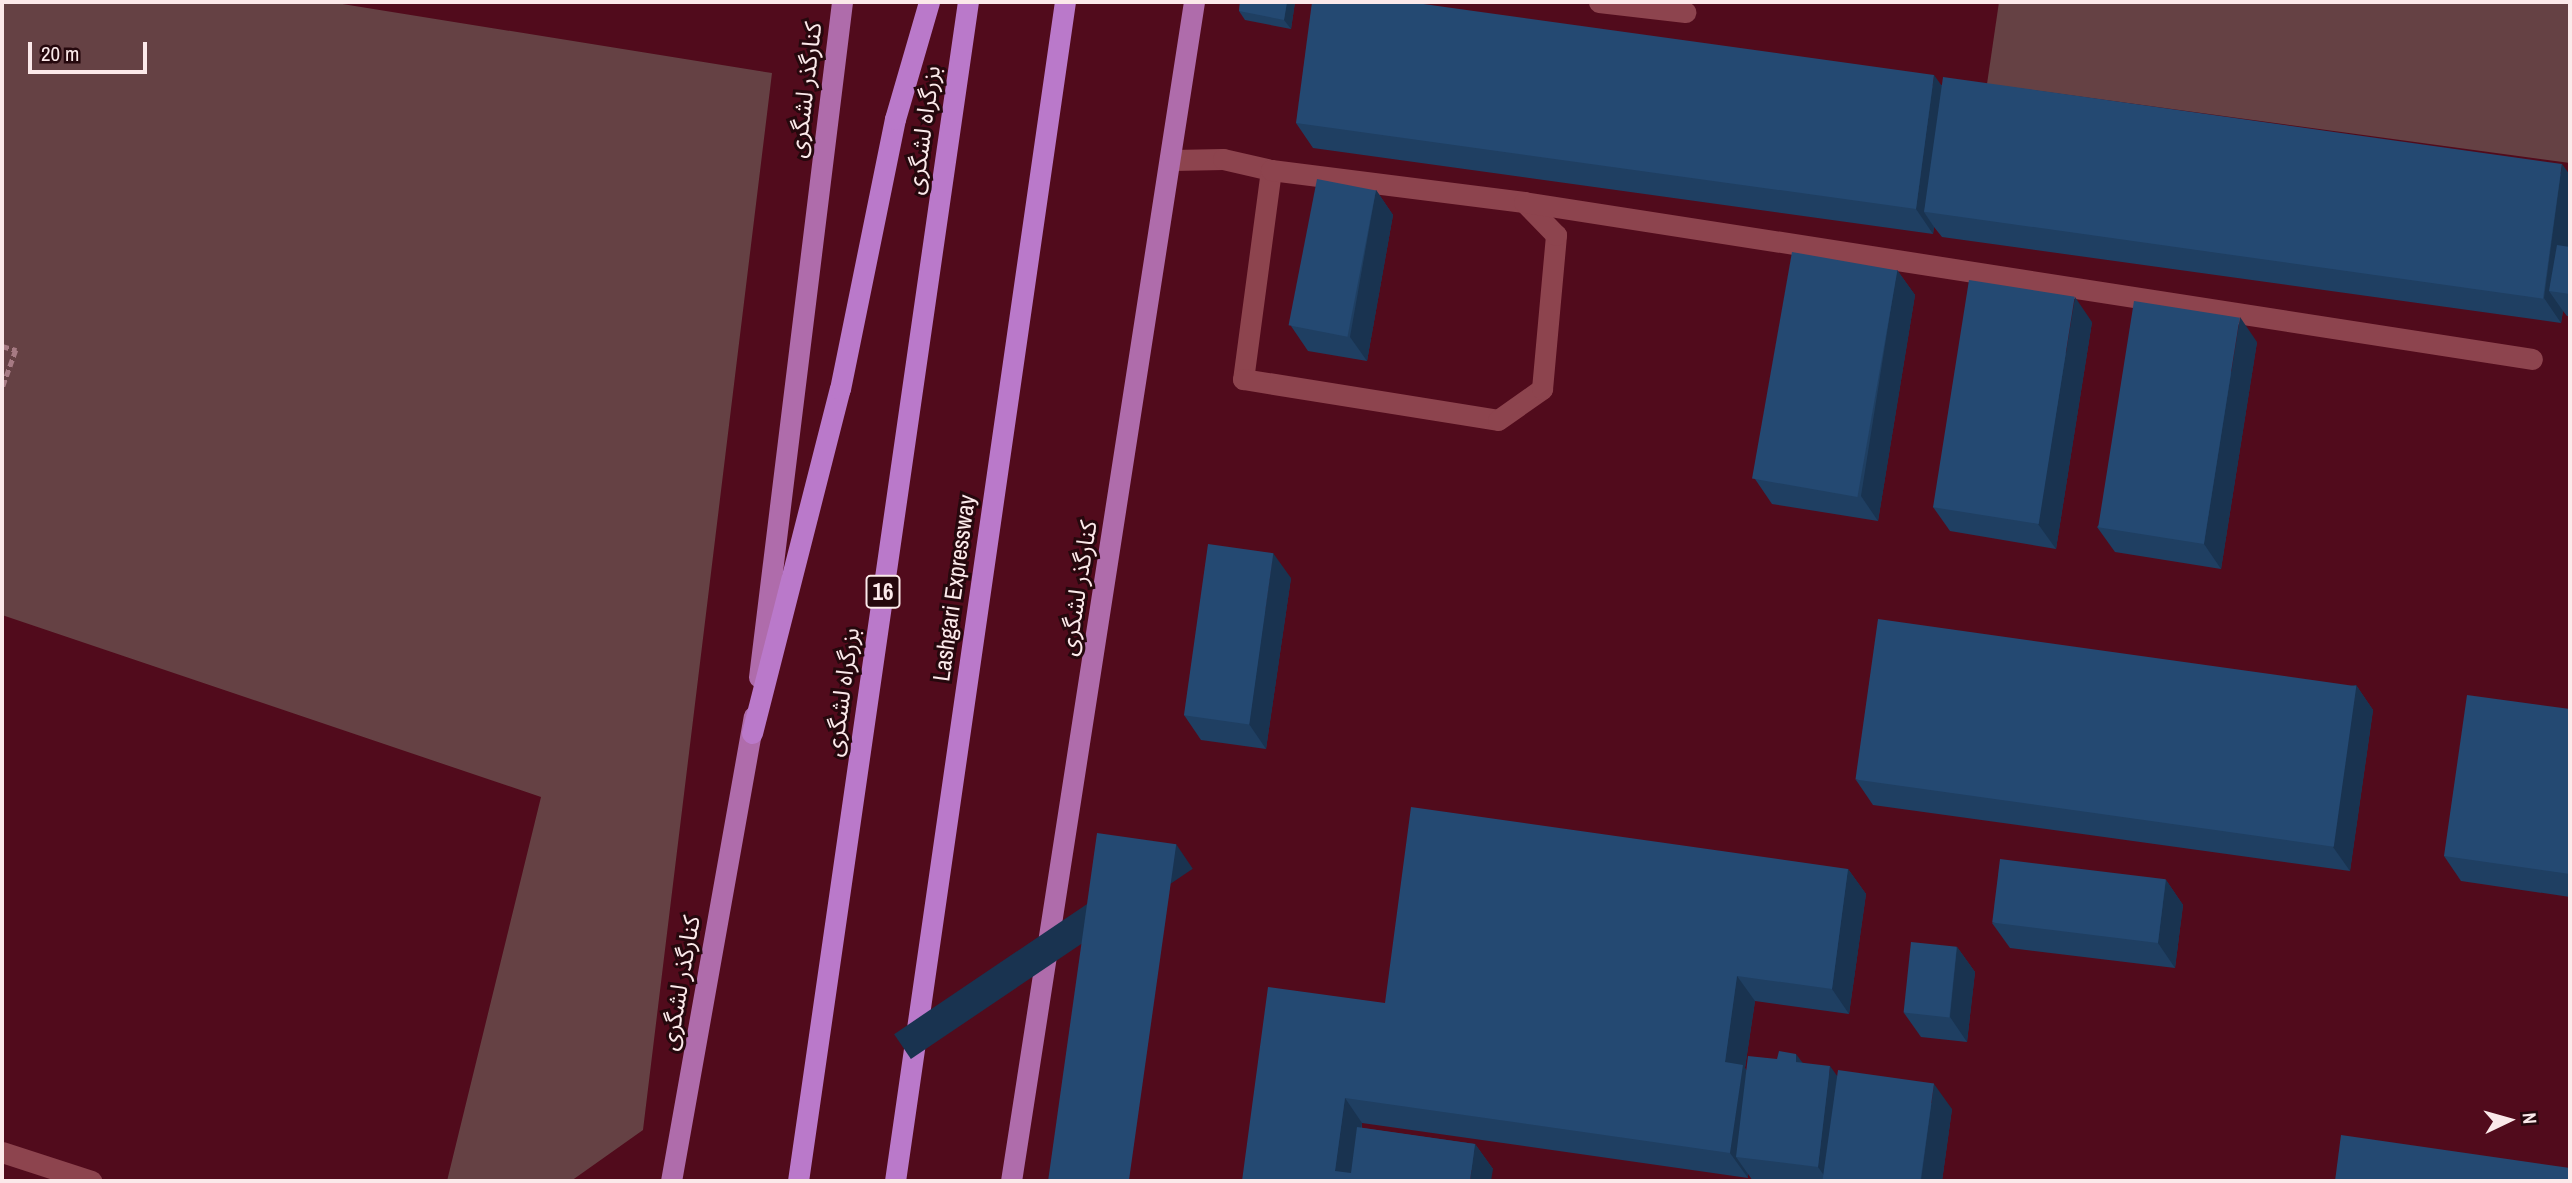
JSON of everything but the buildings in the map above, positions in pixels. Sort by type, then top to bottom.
[{"type":"highway","points":[[752,733],[840,389],[895,119],[929,2]]},
{"type":"highway","name":"بزرگراه لشگری","points":[[798,1181],[968,2]]},
{"type":"highway","name":"Lashgari Expressway","points":[[895,1181],[1065,2]]},
{"type":"main road","name":"کنارگذر لشگری","points":[[671,1181],[752,733],[842,2]]},
{"type":"main road","name":"کنارگذر لشگری","points":[[1011,1181],[1173,160],[1194,2]]},
{"type":"street","points":[[1599,2],[1685,12]]},
{"type":"street","points":[[1173,160],[1223,159],[1271,170],[1524,202],[2532,359]]},
{"type":"street","points":[[1271,170],[1242,379],[1499,420],[1542,389],[1556,236],[1524,202]]},
{"type":"street","points":[[2,1152],[90,1181]]},
{"type":"path","points":[[2,346],[16,349],[2,389]]},
{"type":"shaded area","points":[[2,2],[330,2],[772,73],[643,1130],[571,1181],[447,1181],[541,797],[2,615]]},
{"type":"shaded area","points":[[1999,2],[2570,2],[2570,163],[1987,84]]}]
